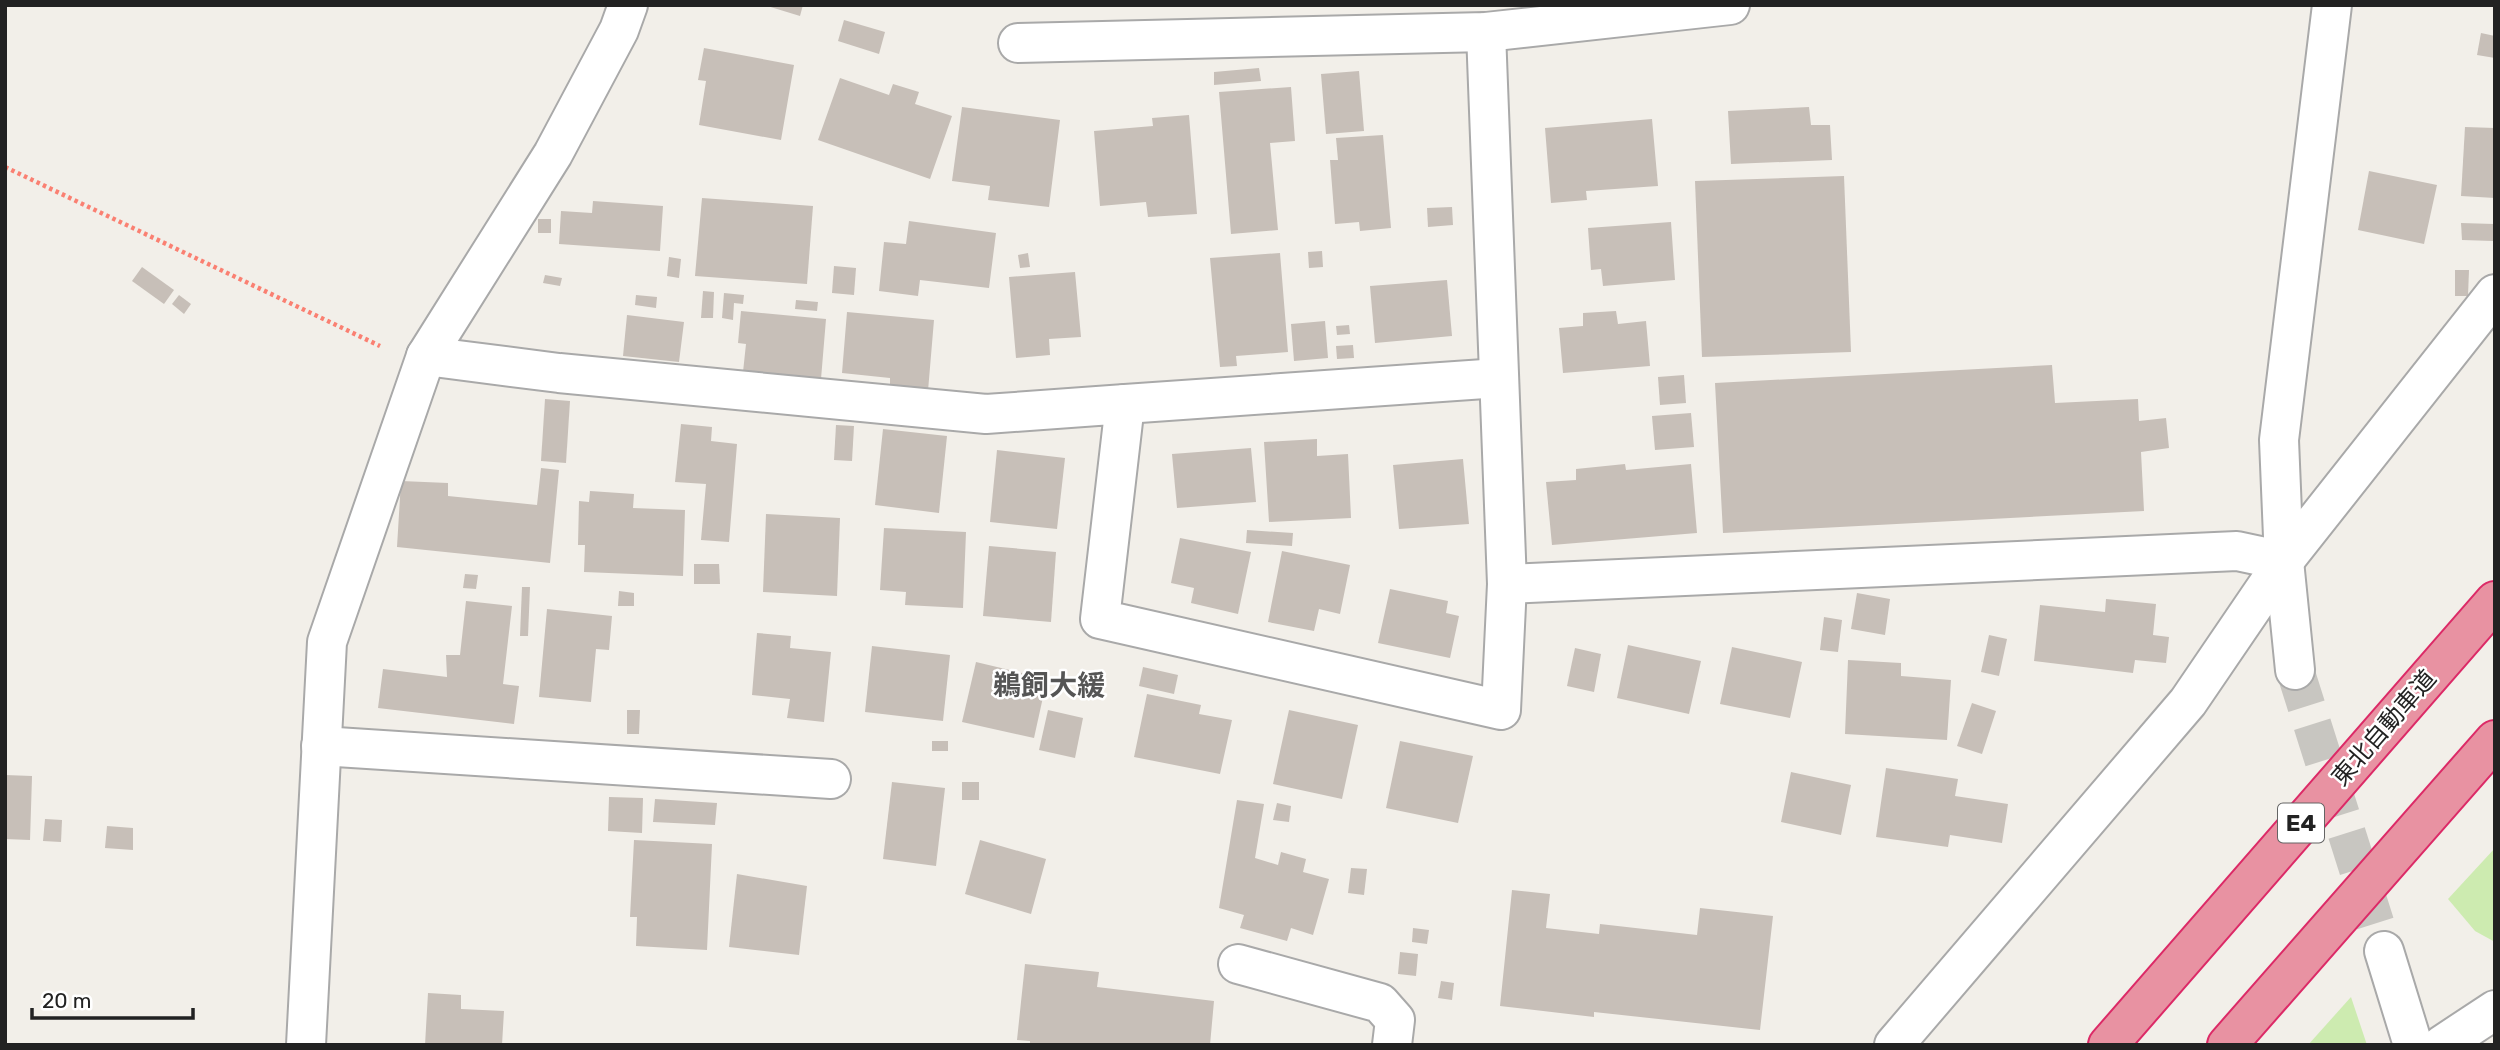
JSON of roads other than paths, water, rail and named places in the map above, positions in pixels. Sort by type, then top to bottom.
[{"type":"highway","name":"東北自動車道","points":[[2108,1045],[2495,601]]},
{"type":"highway","points":[[2227,1045],[2495,740]]},
{"type":"street","points":[[306,1045],[327,642],[426,356],[553,154],[619,30],[628,5]]},
{"type":"street","points":[[1018,43],[1486,32],[1730,5]]},
{"type":"street","points":[[2295,670],[2284,561],[2279,439],[2332,5]]},
{"type":"street","points":[[1125,404],[1100,619],[1501,710],[1507,584],[1486,32]]},
{"type":"street","points":[[1894,1045],[2188,702],[2284,561],[2495,294]]},
{"type":"street","points":[[426,356],[559,373],[986,414],[1499,379]]},
{"type":"street","points":[[1507,584],[2237,551],[2284,561]]},
{"type":"street","points":[[321,746],[831,779]]},
{"type":"street","points":[[2385,951],[2413,1045]]},
{"type":"street","points":[[1238,964],[1380,1003],[1395,1020],[1392,1045]]},
{"type":"street","points":[[2442,1045],[2495,1010]]},
{"type":"tunnel","points":[[2295,670],[2384,951]]},
{"type":"district","name":"鵜飼大緩","points":[[1049,685]]}]
